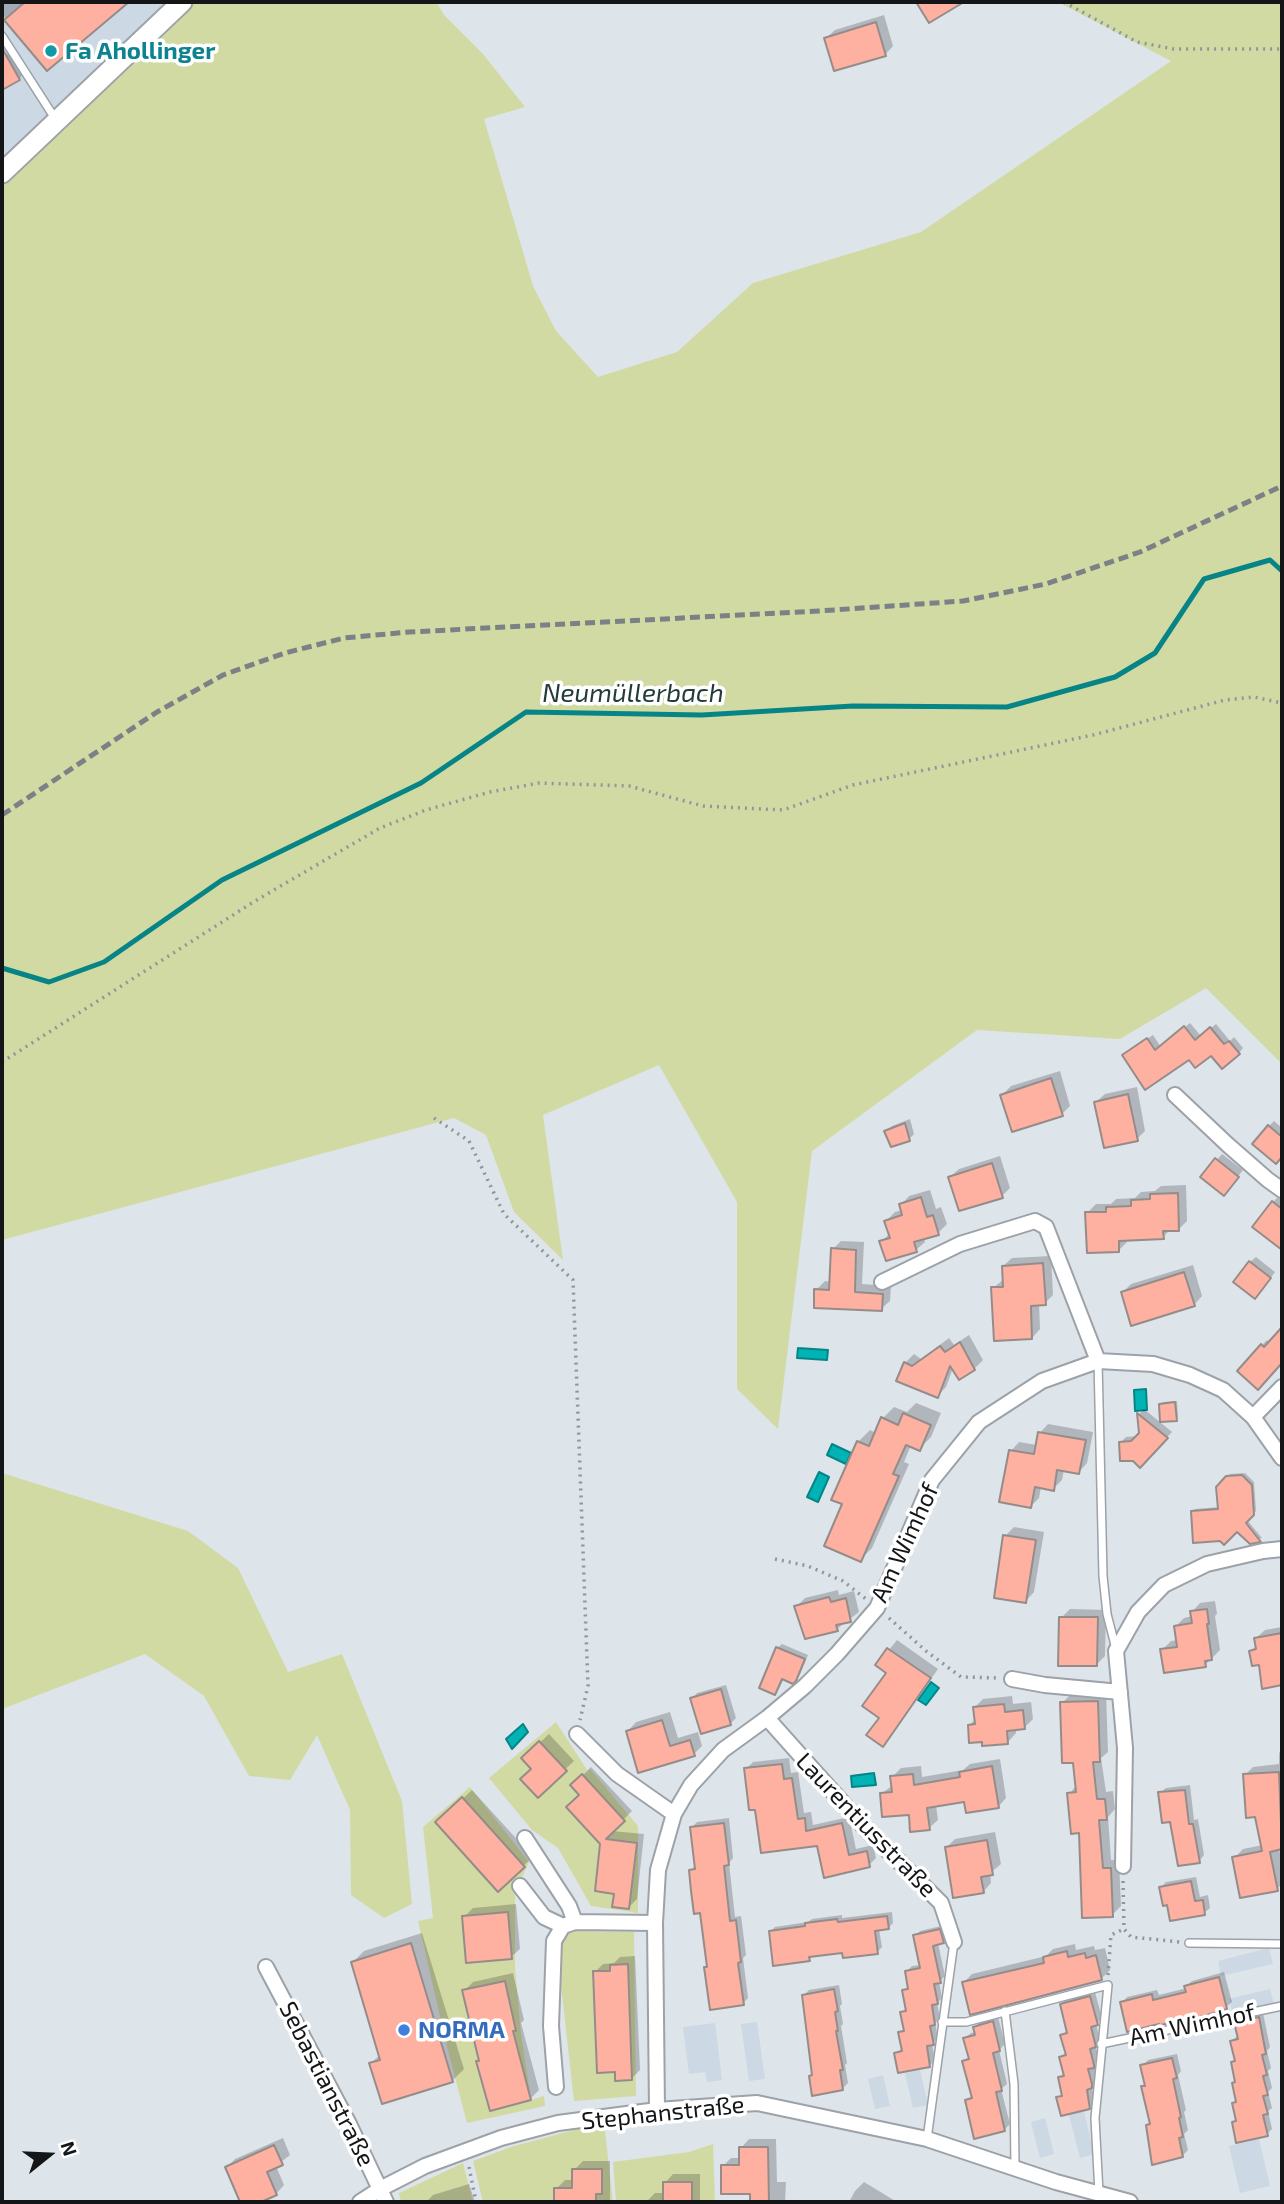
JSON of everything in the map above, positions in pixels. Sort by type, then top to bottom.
[{"type":"street","points":[[2,173],[182,2]]},
{"type":"street","points":[[1175,1095],[1228,1145],[1282,1190]]},
{"type":"street","points":[[882,1282],[960,1244],[1035,1221],[1046,1227],[1098,1361]]},
{"type":"street","name":"Am Wimhof","points":[[657,2110],[655,1923],[658,1870],[674,1814],[691,1785],[723,1750],[805,1686],[877,1608],[932,1480],[979,1422],[1042,1381],[1098,1361],[1153,1364],[1190,1375],[1223,1390],[1253,1417],[1282,1458]]},
{"type":"street","points":[[1253,1417],[1282,1387]]},
{"type":"street","points":[[1124,1866],[1125,1748],[1116,1651],[1138,1612],[1164,1585],[1207,1564],[1282,1549]]},
{"type":"street","points":[[1012,1679],[1120,1692]]},
{"type":"street","name":"Laurentiusstraße","points":[[767,1718],[866,1829],[941,1903],[954,1942]]},
{"type":"street","points":[[577,1734],[617,1774],[674,1814]]},
{"type":"street","points":[[525,1838],[569,1906],[569,1924],[554,1941],[552,1966],[551,2026],[556,2087]]},
{"type":"street","points":[[520,1886],[544,1917],[569,1924],[655,1923]]},
{"type":"street","name":"Sebastianstraße","points":[[266,1967],[383,2196]]},
{"type":"street","name":"Stephanstraße","points":[[360,2202],[383,2196],[425,2166],[501,2138],[558,2123],[657,2110],[757,2103],[927,2139],[1015,2169],[1130,2202]]},
{"type":"lane","points":[[2,36],[56,120]]},
{"type":"lane","points":[[1098,1361],[1103,1576],[1107,1614],[1116,1651]]},
{"type":"lane","name":"Laurentiusstraße","points":[[927,2139],[954,1942]]},
{"type":"lane","points":[[1189,1942],[1282,1944]]},
{"type":"lane","points":[[942,2022],[966,2022],[1108,1985],[1095,2118],[1099,2193]]},
{"type":"lane","name":"Am Wimhof","points":[[1101,2044],[1282,2006]]},
{"type":"lane","points":[[1005,2011],[1014,2084],[1015,2169]]},
{"type":"path","points":[[1064,2],[1137,42],[1174,49],[1282,49]]},
{"type":"path","points":[[2,1062],[255,901],[380,828],[426,810],[540,783],[629,786],[703,806],[783,810],[853,785],[1093,735],[1225,700],[1254,697],[1282,702]]},
{"type":"path","points":[[434,1118],[469,1141],[504,1214],[573,1280],[588,1686],[577,1734]]},
{"type":"path","points":[[775,1559],[808,1566],[843,1581],[961,1677],[1012,1679]]},
{"type":"path","points":[[1124,1866],[1124,1929],[1130,1937],[1189,1942]]},
{"type":"path","points":[[1108,1985],[1111,1935],[1124,1929]]},
{"type":"path","points":[[465,2151],[477,2202]]},
{"type":"shaded area","points":[[2,2],[172,2],[2,175]]},
{"type":"shaded area","points":[[1269,1948],[1273,1964],[1221,1976],[1218,1961]]},
{"type":"shaded area","points":[[1270,1989],[1274,2004],[1233,2014],[1229,1999]]},
{"type":"shaded area","points":[[757,2022],[765,2079],[749,2081],[741,2024]]},
{"type":"shaded area","points":[[715,2023],[722,2080],[707,2082],[705,2072],[689,2074],[683,2027]]},
{"type":"shaded area","points":[[920,2070],[928,2105],[913,2108],[905,2073]]},
{"type":"shaded area","points":[[883,2075],[890,2106],[875,2109],[868,2079]]},
{"type":"shaded area","points":[[1084,2111],[1094,2154],[1080,2158],[1069,2115]]},
{"type":"shaded area","points":[[1045,2118],[1054,2154],[1040,2158],[1031,2122]]},
{"type":"shaded area","points":[[1259,2139],[1270,2186],[1240,2193],[1229,2146]]},
{"type":"green space","points":[[172,2],[436,2],[445,16],[483,54],[525,107],[484,119],[533,286],[556,331],[598,377],[677,352],[753,283],[921,232],[1171,61],[1058,2],[1282,2],[1282,1064],[1206,988],[1120,1039],[977,1030],[812,1151],[778,1429],[737,1389],[737,1202],[659,1065],[543,1115],[563,1260],[514,1212],[486,1135],[454,1118],[2,1240],[2,175]]},
{"type":"green space","points":[[2,1473],[188,1531],[238,1568],[288,1672],[342,1654],[402,1801],[412,1904],[384,1918],[351,1895],[350,1810],[317,1735],[290,1780],[249,1776],[204,1696],[145,1654],[2,1709]]},
{"type":"green space","points":[[556,1722],[587,1770],[567,1792],[590,1769],[638,1826],[638,1913],[591,1906],[558,1848],[532,1830],[489,1778]]},
{"type":"green space","points":[[470,1787],[529,1862],[515,1892],[515,1968],[531,2100],[544,2096],[545,2106],[467,2123],[418,1921],[433,1918],[423,1827]]},
{"type":"green space","points":[[565,1931],[634,1932],[636,2096],[574,2101],[558,1959]]},
{"type":"green space","points":[[604,2122],[613,2202],[483,2202],[473,2161],[514,2146]]},
{"type":"green space","points":[[713,2144],[715,2202],[616,2202],[613,2162],[689,2152]]},
{"type":"green space","points":[[463,2163],[473,2202],[401,2202],[399,2193]]},
{"type":"water","points":[[798,1348],[828,1350],[827,1360],[797,1358]]},
{"type":"water","points":[[1146,1389],[1147,1410],[1135,1411],[1134,1390]]},
{"type":"water","points":[[832,1444],[851,1453],[846,1464],[827,1455]]},
{"type":"water","points":[[819,1472],[829,1477],[818,1502],[807,1497]]},
{"type":"water","points":[[931,1682],[939,1688],[926,1705],[918,1700]]},
{"type":"water","points":[[523,1724],[528,1732],[512,1749],[506,1739]]},
{"type":"water","points":[[874,1773],[876,1785],[852,1787],[851,1776]]},
{"type":"building","name":"Fa Ahollinger","points":[[25,2],[129,2],[47,71],[4,20]]},
{"type":"building","points":[[916,2],[964,2],[929,23]]},
{"type":"building","points":[[876,22],[886,56],[834,71],[824,38]]},
{"type":"building","points":[[2,48],[20,80],[2,90]]},
{"type":"building","points":[[1184,1026],[1195,1040],[1210,1027],[1224,1044],[1229,1041],[1240,1054],[1222,1069],[1211,1056],[1195,1068],[1189,1060],[1145,1090],[1122,1055],[1147,1038],[1155,1050]]},
{"type":"building","points":[[1051,1078],[1063,1116],[1012,1132],[1000,1095]]},
{"type":"building","points":[[1128,1094],[1138,1141],[1104,1148],[1094,1102]]},
{"type":"building","points":[[905,1123],[910,1141],[891,1147],[884,1131]]},
{"type":"building","points":[[1268,1125],[1282,1137],[1282,1157],[1276,1164],[1252,1144]]},
{"type":"building","points":[[1215,1158],[1239,1177],[1224,1196],[1200,1177]]},
{"type":"building","points":[[992,1163],[1003,1198],[959,1211],[948,1177]]},
{"type":"building","points":[[1178,1193],[1179,1231],[1163,1231],[1164,1239],[1119,1241],[1119,1252],[1087,1253],[1085,1212],[1106,1212],[1106,1207],[1131,1206],[1131,1200],[1150,1199],[1150,1194]]},
{"type":"building","points":[[921,1197],[927,1217],[933,1215],[939,1235],[914,1242],[917,1252],[886,1261],[879,1241],[890,1238],[884,1221],[902,1215],[899,1204]]},
{"type":"building","points":[[1272,1201],[1282,1209],[1282,1250],[1252,1227]]},
{"type":"building","points":[[831,1248],[856,1250],[855,1292],[883,1294],[882,1311],[814,1308],[814,1289],[829,1290]]},
{"type":"building","points":[[1249,1261],[1271,1278],[1255,1299],[1233,1282]]},
{"type":"building","points":[[1043,1263],[1046,1305],[1031,1306],[1032,1339],[994,1341],[991,1287],[1003,1287],[1002,1266]]},
{"type":"building","points":[[1184,1272],[1195,1306],[1131,1326],[1121,1292]]},
{"type":"building","points":[[1282,1327],[1282,1363],[1258,1390],[1237,1371],[1261,1344],[1264,1347]]},
{"type":"building","points":[[960,1342],[975,1370],[959,1380],[950,1366],[938,1398],[896,1381],[904,1362],[912,1366],[940,1346],[945,1352]]},
{"type":"building","points":[[1175,1402],[1177,1421],[1160,1422],[1159,1404]]},
{"type":"building","points":[[903,1413],[931,1425],[920,1451],[906,1445],[893,1474],[899,1476],[861,1562],[824,1546],[842,1504],[831,1500],[857,1441],[869,1446],[881,1417],[898,1425]]},
{"type":"building","points":[[1137,1413],[1168,1438],[1140,1468],[1133,1461],[1120,1461],[1119,1442],[1131,1441],[1139,1433]]},
{"type":"building","points":[[1038,1432],[1086,1440],[1079,1474],[1057,1470],[1054,1491],[1035,1487],[1031,1508],[999,1502],[1009,1450],[1034,1454]]},
{"type":"building","points":[[1242,1475],[1252,1485],[1254,1515],[1246,1523],[1261,1542],[1250,1544],[1237,1532],[1224,1545],[1220,1541],[1193,1543],[1191,1511],[1218,1509],[1216,1487],[1226,1476]]},
{"type":"building","points":[[1003,1535],[1036,1540],[1026,1603],[994,1598]]},
{"type":"building","points":[[829,1597],[831,1602],[846,1598],[851,1622],[836,1625],[838,1631],[805,1639],[794,1606]]},
{"type":"building","points":[[1207,1609],[1212,1660],[1205,1661],[1206,1667],[1164,1673],[1160,1649],[1177,1647],[1174,1626],[1192,1623],[1190,1611]]},
{"type":"building","points":[[1059,1617],[1098,1617],[1097,1666],[1058,1666]]},
{"type":"building","points":[[1282,1633],[1282,1685],[1262,1689],[1259,1665],[1252,1666],[1249,1651],[1256,1649],[1254,1638]]},
{"type":"building","points":[[776,1647],[805,1659],[796,1681],[793,1684],[782,1679],[775,1695],[759,1688]]},
{"type":"building","points":[[887,1648],[931,1678],[883,1747],[866,1735],[879,1718],[862,1706],[886,1673],[875,1665]]},
{"type":"building","points":[[721,1689],[731,1725],[701,1734],[690,1698]]},
{"type":"building","points":[[1098,1701],[1100,1762],[1093,1762],[1097,1799],[1105,1799],[1107,1820],[1099,1820],[1103,1868],[1111,1868],[1113,1917],[1082,1918],[1079,1833],[1071,1834],[1067,1793],[1076,1792],[1073,1763],[1062,1763],[1060,1702]]},
{"type":"building","points":[[1004,1704],[1005,1712],[1023,1710],[1025,1729],[1007,1731],[1008,1744],[982,1746],[982,1742],[969,1743],[968,1725],[975,1724],[973,1707]]},
{"type":"building","points":[[662,1720],[670,1746],[690,1740],[695,1756],[638,1773],[626,1731]]},
{"type":"building","points":[[539,1741],[567,1771],[538,1798],[520,1779],[531,1769],[521,1758]]},
{"type":"building","points":[[782,1764],[784,1779],[792,1778],[798,1819],[805,1818],[806,1831],[842,1823],[849,1855],[867,1851],[870,1867],[824,1878],[817,1846],[761,1853],[755,1810],[749,1810],[744,1768]]},
{"type":"building","points":[[992,1766],[999,1808],[966,1813],[964,1802],[927,1808],[930,1830],[910,1832],[909,1815],[882,1817],[880,1793],[892,1792],[890,1776],[913,1774],[914,1785],[960,1777],[959,1772]]},
{"type":"building","points":[[1279,1772],[1282,1849],[1270,1852],[1278,1891],[1240,1898],[1232,1857],[1262,1851],[1255,1817],[1246,1818],[1243,1774]]},
{"type":"building","points":[[582,1774],[625,1821],[606,1839],[637,1843],[629,1909],[612,1907],[614,1894],[595,1891],[600,1844],[566,1807],[579,1795],[570,1785]]},
{"type":"building","points":[[1185,1790],[1189,1824],[1193,1824],[1200,1863],[1178,1866],[1170,1822],[1162,1823],[1158,1792]]},
{"type":"building","points":[[462,1797],[525,1867],[498,1892],[435,1822]]},
{"type":"building","points":[[724,1823],[729,1865],[724,1866],[730,1921],[736,1920],[744,2005],[710,2010],[700,1913],[694,1914],[691,1891],[689,1870],[695,1869],[690,1827]]},
{"type":"building","points":[[987,1840],[993,1875],[981,1877],[984,1893],[953,1898],[945,1847]]},
{"type":"building","points":[[1191,1881],[1195,1901],[1203,1900],[1205,1915],[1170,1921],[1159,1887]]},
{"type":"building","points":[[508,1912],[512,1959],[466,1963],[462,1916]]},
{"type":"building","points":[[887,1916],[889,1929],[875,1931],[878,1954],[843,1958],[842,1953],[809,1957],[810,1961],[773,1966],[769,1931],[805,1926],[805,1923]]},
{"type":"building","points":[[940,1929],[944,1943],[933,1946],[941,1983],[934,1984],[938,2004],[932,2005],[935,2025],[930,2026],[934,2045],[927,2046],[930,2067],[898,2073],[894,2053],[902,2051],[898,2032],[904,2031],[900,2012],[906,2011],[902,1990],[908,1989],[905,1971],[920,1968],[913,1935]]},
{"type":"building","name":"NORMA","points":[[411,1943],[453,2082],[382,2104],[369,2063],[380,2060],[351,1962]]},
{"type":"building","points":[[1067,1951],[1068,1957],[1085,1953],[1086,1958],[1096,1955],[1102,1980],[970,2015],[962,1982],[1044,1963],[1043,1957]]},
{"type":"building","points":[[628,1964],[632,2080],[615,2081],[615,2072],[597,2073],[593,1971],[610,1971],[610,1965]]},
{"type":"building","points":[[1219,1977],[1227,2009],[1193,2019],[1127,2032],[1120,2002],[1152,1994],[1153,2000],[1186,1992],[1184,1986]]},
{"type":"building","points":[[505,1981],[516,2031],[513,2031],[531,2100],[490,2111],[476,2061],[479,2061],[462,1990]]},
{"type":"building","points":[[834,1989],[843,2090],[812,2096],[802,1995]]},
{"type":"building","points":[[1090,1996],[1098,2025],[1091,2027],[1096,2047],[1090,2049],[1094,2068],[1088,2069],[1092,2084],[1092,2088],[1087,2090],[1090,2109],[1061,2116],[1056,2097],[1062,2096],[1058,2077],[1064,2076],[1059,2057],[1066,2055],[1060,2035],[1067,2033],[1060,2004]]},
{"type":"building","points":[[1259,2017],[1266,2054],[1262,2055],[1267,2075],[1263,2076],[1268,2095],[1263,2096],[1268,2114],[1263,2115],[1268,2136],[1236,2143],[1232,2122],[1236,2121],[1232,2103],[1236,2102],[1232,2083],[1235,2082],[1231,2062],[1235,2061],[1230,2041],[1238,2039],[1234,2022]]},
{"type":"building","points":[[993,2021],[1000,2051],[993,2053],[1002,2091],[996,2092],[1005,2131],[974,2139],[965,2100],[972,2098],[962,2061],[969,2059],[963,2038],[975,2035],[973,2027]]},
{"type":"building","points":[[1172,2058],[1177,2078],[1173,2079],[1181,2117],[1183,2137],[1179,2138],[1183,2157],[1152,2165],[1146,2125],[1150,2124],[1141,2086],[1145,2086],[1140,2065]]},
{"type":"building","points":[[274,2145],[283,2165],[267,2172],[277,2195],[261,2202],[240,2202],[225,2167]]},
{"type":"building","points":[[739,2147],[768,2147],[769,2202],[750,2202],[750,2194],[721,2194],[721,2165],[739,2165]]},
{"type":"building","points":[[572,2169],[602,2169],[602,2194],[596,2194],[596,2202],[554,2202],[554,2188],[572,2188]]},
{"type":"building","points":[[663,2182],[692,2182],[692,2202],[663,2202]]},
{"type":"waterway","name":"Neumüllerbach","points":[[2,968],[49,982],[104,962],[222,880],[421,783],[526,712],[702,715],[853,706],[1007,707],[1115,677],[1155,653],[1204,579],[1270,560],[1282,571]]},
{"type":"railway","points":[[2,815],[157,712],[223,675],[285,653],[344,638],[409,632],[963,601],[1046,584],[1140,552],[1282,486]]},
{"type":"place","name":"Fa Ahollinger","points":[[51,51]]},
{"type":"place","name":"NORMA","points":[[404,2030]]}]
